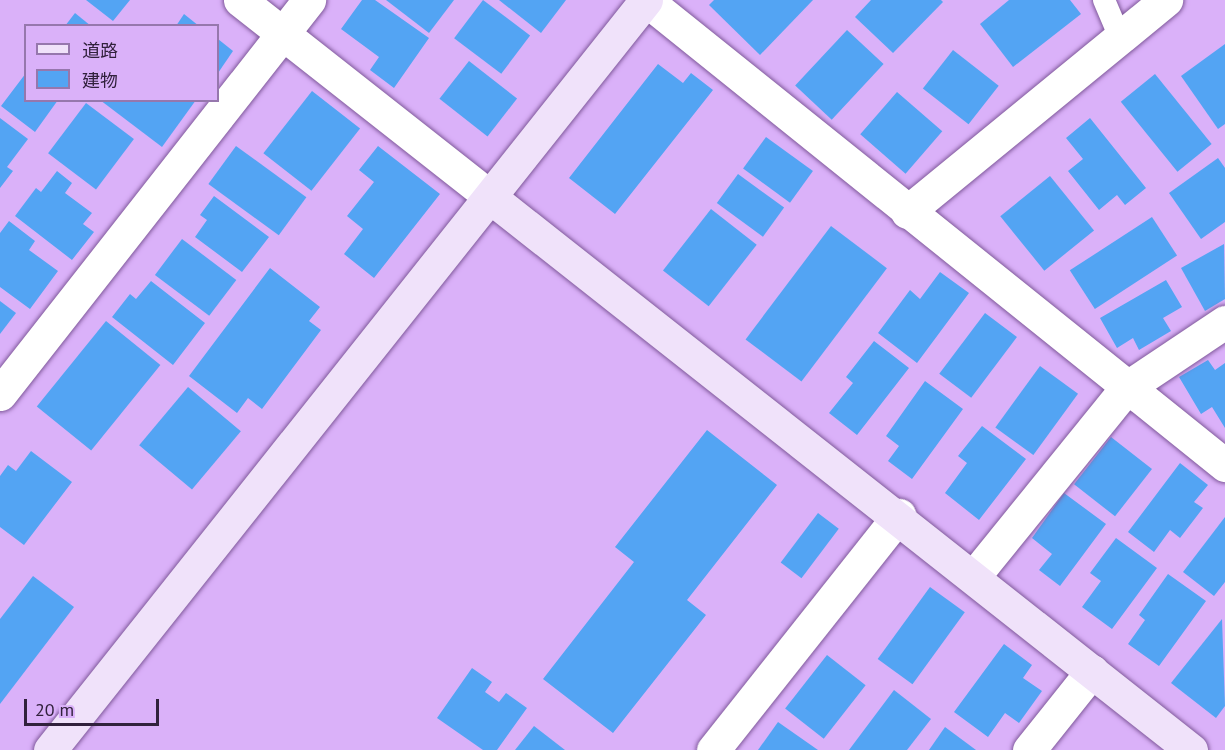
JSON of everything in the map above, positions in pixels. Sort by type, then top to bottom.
[{"type":"street","points":[[240,0],[899,515],[1191,750]]},
{"type":"street","points":[[0,394],[309,0]]},
{"type":"street","points":[[50,750],[646,0],[1126,388],[1225,465]]},
{"type":"street","points":[[907,212],[1119,35],[1166,0]]},
{"type":"street","points":[[974,576],[1126,388],[1225,322]]},
{"type":"street","points":[[713,750],[899,515]]},
{"type":"street","points":[[1029,750],[1092,671]]},
{"type":"lane","points":[[1104,0],[1119,35]]},
{"type":"building","points":[[86,0],[130,0],[113,21]]},
{"type":"building","points":[[362,0],[375,0],[429,38],[394,88],[370,70],[379,57],[341,29]]},
{"type":"building","points":[[386,0],[454,0],[429,33]]},
{"type":"building","points":[[483,0],[530,36],[501,74],[454,38]]},
{"type":"building","points":[[499,0],[566,0],[541,33]]},
{"type":"building","points":[[714,0],[813,0],[760,55],[709,5]]},
{"type":"building","points":[[871,0],[941,0],[943,2],[893,53],[855,17]]},
{"type":"building","points":[[1009,0],[1070,0],[1081,14],[1013,67],[980,24]]},
{"type":"building","points":[[75,13],[89,24],[67,24]]},
{"type":"building","points":[[184,14],[196,24],[177,24]]},
{"type":"building","points":[[847,30],[884,64],[832,120],[795,86]]},
{"type":"building","points":[[219,40],[233,51],[219,72]]},
{"type":"building","points":[[1225,44],[1225,124],[1218,129],[1181,76]]},
{"type":"building","points":[[953,50],[999,86],[969,124],[923,89]]},
{"type":"building","points":[[469,61],[517,99],[488,136],[439,99]]},
{"type":"building","points":[[658,64],[683,83],[691,73],[713,90],[615,214],[569,178]]},
{"type":"building","points":[[1155,74],[1212,144],[1177,172],[1121,102]]},
{"type":"building","points":[[24,76],[24,102],[57,102],[35,132],[1,106]]},
{"type":"building","points":[[312,91],[360,129],[311,191],[263,153]]},
{"type":"building","points":[[897,92],[942,131],[906,174],[860,134]]},
{"type":"building","points":[[103,102],[195,102],[162,147]]},
{"type":"building","points":[[86,103],[134,139],[96,189],[48,153]]},
{"type":"building","points":[[0,118],[28,139],[7,167],[13,171],[0,188]]},
{"type":"building","points":[[1090,118],[1146,188],[1125,205],[1117,195],[1099,210],[1068,171],[1083,159],[1066,138]]},
{"type":"building","points":[[766,137],[813,171],[790,203],[743,169]]},
{"type":"building","points":[[236,146],[306,197],[279,235],[208,184]]},
{"type":"building","points":[[378,146],[440,194],[374,278],[344,254],[363,229],[347,216],[374,182],[359,170]]},
{"type":"building","points":[[1218,158],[1225,168],[1225,222],[1201,239],[1169,193]]},
{"type":"building","points":[[57,171],[72,183],[65,193],[92,213],[83,224],[94,232],[72,260],[15,216],[36,188],[41,192]]},
{"type":"building","points":[[738,174],[784,208],[763,237],[717,203]]},
{"type":"building","points":[[1050,176],[1094,230],[1044,271],[1000,216]]},
{"type":"building","points":[[214,196],[269,237],[242,272],[195,237],[207,220],[200,215]]},
{"type":"building","points":[[711,209],[757,245],[709,306],[663,270]]},
{"type":"building","points":[[1152,217],[1177,256],[1095,309],[1070,270]]},
{"type":"building","points":[[9,221],[35,241],[29,250],[58,271],[30,309],[0,287],[0,233]]},
{"type":"building","points":[[831,226],[887,268],[801,382],[746,339]]},
{"type":"building","points":[[182,239],[236,280],[209,316],[155,275]]},
{"type":"building","points":[[1224,244],[1225,299],[1205,311],[1181,268]]},
{"type":"building","points":[[270,268],[320,307],[309,321],[321,330],[262,409],[248,398],[237,413],[189,376]]},
{"type":"building","points":[[940,272],[969,293],[917,363],[878,333],[910,290],[920,299]]},
{"type":"building","points":[[1166,280],[1182,307],[1163,318],[1171,331],[1139,350],[1133,338],[1117,348],[1100,318]]},
{"type":"building","points":[[151,281],[205,323],[173,365],[112,317],[130,294],[136,299]]},
{"type":"building","points":[[0,301],[16,313],[0,334]]},
{"type":"building","points":[[985,313],[1017,337],[971,398],[939,374]]},
{"type":"building","points":[[106,321],[160,365],[91,451],[37,406]]},
{"type":"building","points":[[874,341],[909,368],[857,435],[829,413],[853,383],[846,377]]},
{"type":"building","points":[[1208,360],[1215,370],[1225,363],[1225,428],[1212,407],[1201,414],[1179,377]]},
{"type":"building","points":[[1040,366],[1078,394],[1033,455],[995,427]]},
{"type":"building","points":[[925,381],[963,409],[912,479],[888,461],[899,446],[886,436]]},
{"type":"building","points":[[188,387],[241,431],[192,490],[139,445]]},
{"type":"building","points":[[982,426],[1026,459],[979,520],[945,493],[967,463],[958,456]]},
{"type":"building","points":[[707,430],[777,485],[687,600],[706,615],[613,733],[543,679],[634,562],[615,547]]},
{"type":"building","points":[[1111,437],[1152,469],[1115,516],[1074,484]]},
{"type":"building","points":[[31,451],[72,482],[24,545],[0,527],[0,476],[8,465],[16,471]]},
{"type":"building","points":[[1180,463],[1208,485],[1194,502],[1203,508],[1180,538],[1170,530],[1154,552],[1128,532]]},
{"type":"building","points":[[1064,493],[1106,524],[1060,586],[1039,570],[1052,554],[1032,538]]},
{"type":"building","points":[[818,513],[839,529],[801,578],[781,563]]},
{"type":"building","points":[[1225,517],[1225,582],[1214,596],[1183,572]]},
{"type":"building","points":[[1116,538],[1157,568],[1112,629],[1082,607],[1101,581],[1090,573]]},
{"type":"building","points":[[1168,574],[1206,601],[1159,666],[1128,644],[1145,620],[1139,615]]},
{"type":"building","points":[[33,576],[74,607],[0,704],[0,619]]},
{"type":"building","points":[[930,587],[965,612],[912,684],[878,659]]},
{"type":"building","points":[[1222,619],[1225,706],[1216,718],[1171,683]]},
{"type":"building","points":[[1004,644],[1032,665],[1023,678],[1042,691],[1019,723],[1005,713],[988,737],[954,712]]},
{"type":"building","points":[[827,655],[866,685],[824,739],[785,709]]},
{"type":"building","points":[[472,668],[492,682],[485,692],[499,702],[506,693],[527,708],[497,750],[483,750],[437,718]]},
{"type":"building","points":[[894,690],[931,719],[907,750],[849,750]]},
{"type":"building","points":[[778,722],[818,750],[758,750]]},
{"type":"building","points":[[534,726],[565,750],[515,750]]},
{"type":"building","points":[[945,727],[976,750],[929,750]]}]
